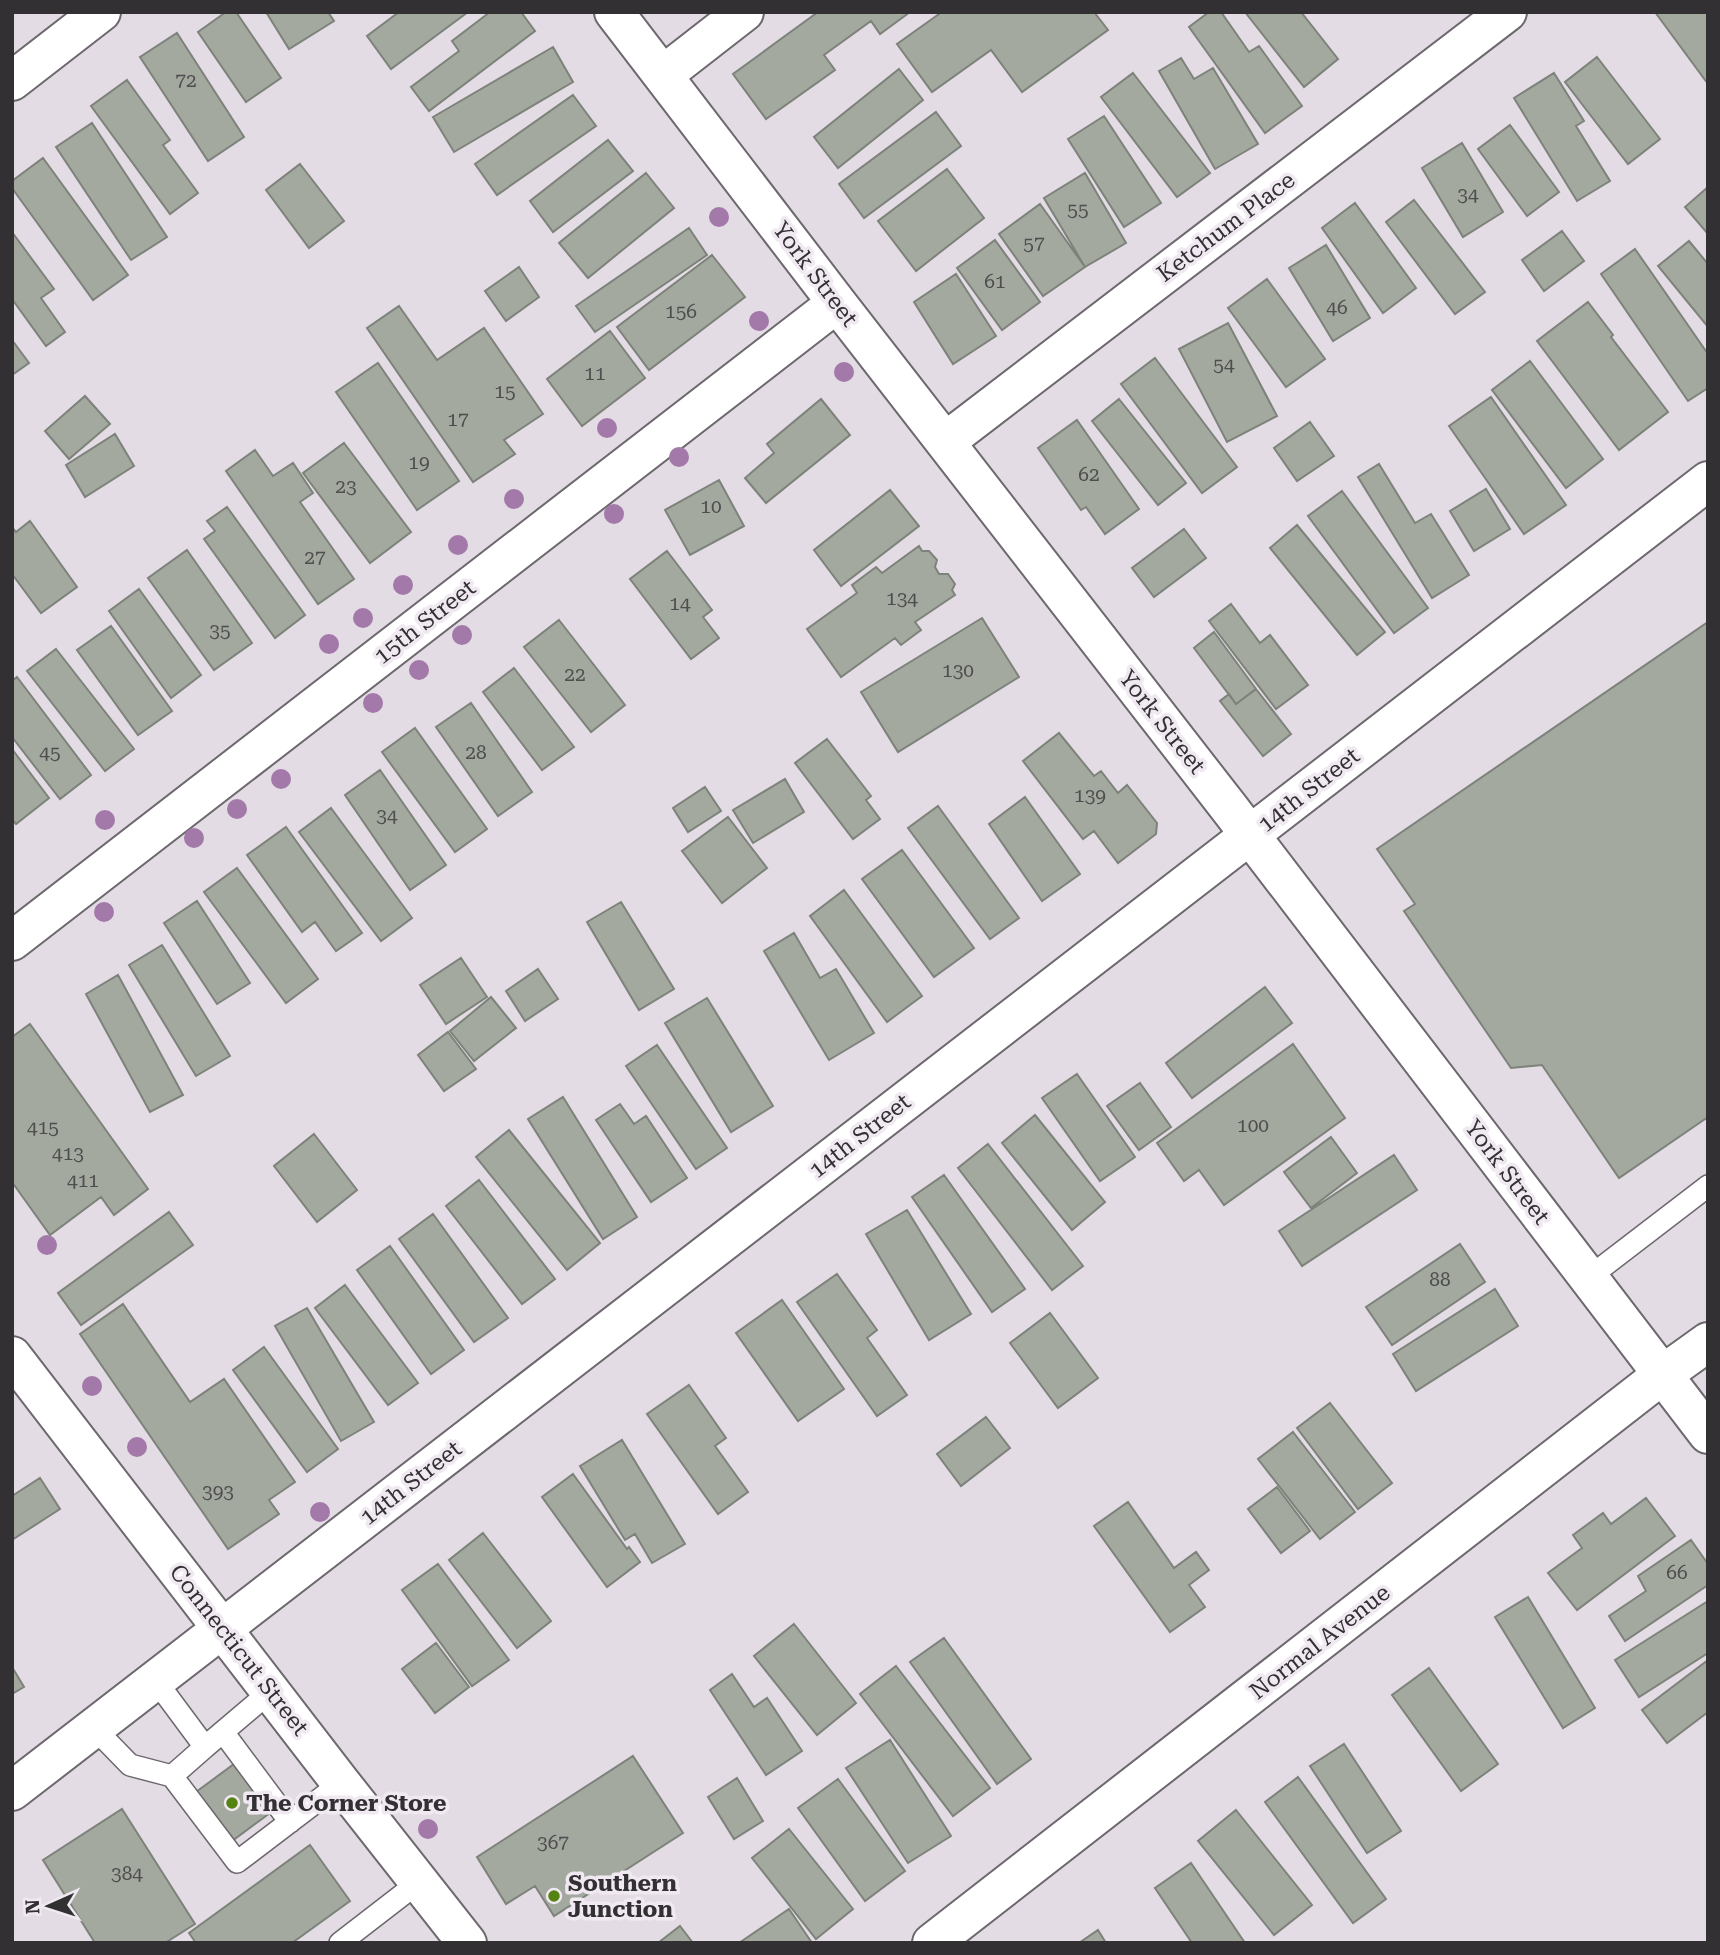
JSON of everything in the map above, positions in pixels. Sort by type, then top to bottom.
[{"type":"street","points":[[12,81],[101,12]]},
{"type":"street","name":"York Street","points":[[614,12],[1250,835],[1708,1434]]},
{"type":"street","points":[[663,75],[744,12]]},
{"type":"street","name":"Ketchum Place","points":[[945,442],[1507,12]]},
{"type":"street","name":"15th Street","points":[[12,941],[837,303]]},
{"type":"street","name":"14th Street","points":[[12,1791],[1708,481]]},
{"type":"street","name":"Normal Avenue","points":[[932,1943],[1708,1342]]},
{"type":"street","name":"Connecticut Street","points":[[12,1356],[467,1943]]},
{"type":"lane","points":[[1588,1278],[1708,1186]]},
{"type":"lane","points":[[156,1681],[205,1747]]},
{"type":"lane","points":[[172,1776],[271,1691]]},
{"type":"lane","points":[[94,1728],[130,1765],[172,1776],[237,1862],[341,1783]]},
{"type":"lane","points":[[222,1732],[290,1822]]},
{"type":"lane","points":[[340,1943],[419,1882]]},
{"type":"building","points":[[226,12],[236,12],[281,78],[246,102],[198,32]]},
{"type":"building","points":[[266,12],[328,12],[334,21],[289,49]]},
{"type":"building","points":[[399,12],[468,12],[391,69],[367,36]]},
{"type":"building","points":[[490,12],[521,12],[535,31],[429,111],[411,87],[459,51],[452,41]]},
{"type":"building","points":[[818,12],[910,12],[880,34],[871,21],[824,55],[835,70],[766,119],[733,74]]},
{"type":"building","points":[[938,12],[1094,12],[1108,30],[1022,92],[991,50],[932,92],[897,44],[939,14]]},
{"type":"building","points":[[1209,12],[1221,12],[1249,52],[1259,46],[1302,106],[1265,133],[1189,27]]},
{"type":"building","points":[[1245,12],[1301,12],[1338,59],[1304,87]]},
{"type":"building","points":[[1655,12],[1708,12],[1708,84]]},
{"type":"building","points":[[177,33],[244,137],[208,161],[140,57]]},
{"type":"building","points":[[553,47],[573,82],[454,152],[433,117]]},
{"type":"building","points":[[1597,57],[1660,139],[1628,164],[1565,82]]},
{"type":"building","points":[[1181,58],[1194,79],[1213,68],[1258,144],[1215,169],[1159,71]]},
{"type":"building","points":[[899,69],[923,100],[838,168],[814,137]]},
{"type":"building","points":[[1133,73],[1210,173],[1177,197],[1101,97]]},
{"type":"building","points":[[1554,73],[1584,121],[1576,126],[1610,181],[1577,201],[1514,98]]},
{"type":"building","points":[[127,80],[170,140],[163,145],[198,193],[170,214],[91,106]]},
{"type":"building","points":[[573,95],[596,126],[497,195],[475,164]]},
{"type":"building","points":[[936,112],[961,146],[864,218],[839,184]]},
{"type":"building","points":[[1104,116],[1161,203],[1124,227],[1068,139]]},
{"type":"building","points":[[92,123],[167,237],[131,260],[56,147]]},
{"type":"building","points":[[1510,125],[1559,192],[1527,216],[1478,149]]},
{"type":"building","points":[[608,140],[633,171],[553,232],[530,201]]},
{"type":"building","points":[[1462,143],[1503,212],[1463,237],[1422,168]]},
{"type":"building","points":[[43,158],[128,275],[93,300],[12,188],[12,181]]},
{"type":"building","points":[[300,164],[344,221],[309,248],[266,190]]},
{"type":"building","points":[[947,169],[984,218],[916,271],[878,221]]},
{"type":"building","points":[[646,173],[674,208],[588,278],[559,243]]},
{"type":"building","points":[[1085,173],[1126,243],[1085,267],[1044,198]]},
{"type":"building","points":[[1708,187],[1708,234],[1685,207]]},
{"type":"building","points":[[1414,200],[1485,292],[1455,314],[1386,222]]},
{"type":"building","points":[[1355,203],[1416,288],[1383,313],[1322,228]]},
{"type":"building","points":[[1040,204],[1085,267],[1043,296],[999,234]]},
{"type":"building","points":[[689,228],[707,255],[595,332],[576,306]]},
{"type":"building","points":[[1562,231],[1584,261],[1544,291],[1522,260]]},
{"type":"building","points":[[12,232],[54,289],[41,298],[65,332],[46,346],[12,299]]},
{"type":"building","points":[[995,240],[1040,302],[1002,330],[957,268]]},
{"type":"building","points":[[1689,241],[1708,264],[1708,327],[1658,266]]},
{"type":"building","points":[[1326,245],[1370,318],[1333,341],[1289,268]]},
{"type":"building","points":[[1635,249],[1708,354],[1708,388],[1688,401],[1601,274]]},
{"type":"building","points":[[712,255],[745,297],[649,370],[617,327]]},
{"type":"building","points":[[519,267],[539,297],[506,321],[485,291]]},
{"type":"building","points":[[956,274],[996,336],[953,364],[914,302]]},
{"type":"building","points":[[1267,279],[1325,359],[1286,387],[1228,308]]},
{"type":"building","points":[[1588,302],[1668,412],[1619,450],[1537,341]]},
{"type":"building","points":[[399,306],[437,360],[484,328],[543,414],[504,440],[515,454],[473,482],[367,328]]},
{"type":"building","points":[[1228,323],[1277,416],[1227,442],[1179,349]]},
{"type":"building","points":[[610,331],[645,378],[582,426],[547,379]]},
{"type":"building","points":[[12,340],[29,363],[12,375]]},
{"type":"building","points":[[1155,358],[1237,467],[1202,493],[1121,384]]},
{"type":"building","points":[[1530,361],[1603,459],[1566,488],[1492,390]]},
{"type":"building","points":[[378,363],[459,481],[417,510],[336,392]]},
{"type":"building","points":[[85,396],[110,424],[69,459],[45,431]]},
{"type":"building","points":[[1491,397],[1566,505],[1524,534],[1449,426]]},
{"type":"building","points":[[821,399],[850,435],[766,503],[745,478],[774,453],[767,444]]},
{"type":"building","points":[[1119,399],[1186,483],[1158,505],[1092,421]]},
{"type":"building","points":[[1077,420],[1139,509],[1105,534],[1086,507],[1081,510],[1038,448]]},
{"type":"building","points":[[1310,422],[1334,456],[1297,481],[1274,448]]},
{"type":"building","points":[[115,434],[134,466],[85,497],[66,465]]},
{"type":"building","points":[[344,443],[411,532],[370,563],[303,473]]},
{"type":"building","points":[[255,450],[273,476],[293,463],[313,493],[300,502],[354,579],[318,604],[226,471]]},
{"type":"building","points":[[1379,464],[1415,523],[1431,514],[1469,575],[1432,598],[1358,477]]},
{"type":"building","points":[[719,480],[744,526],[690,555],[665,510]]},
{"type":"building","points":[[1486,489],[1510,529],[1474,551],[1450,511]]},
{"type":"building","points":[[890,490],[919,526],[841,586],[814,550]]},
{"type":"building","points":[[1342,491],[1428,608],[1394,633],[1308,516]]},
{"type":"building","points":[[227,507],[305,615],[275,638],[204,539],[215,531],[207,521]]},
{"type":"building","points":[[30,521],[77,587],[41,613],[12,574],[12,527],[16,532]]},
{"type":"building","points":[[1297,525],[1385,632],[1357,655],[1270,548]]},
{"type":"building","points":[[1184,529],[1206,558],[1154,597],[1132,568]]},
{"type":"building","points":[[919,546],[922,551],[929,551],[937,560],[935,567],[939,574],[948,574],[955,584],[952,590],[955,595],[915,622],[921,630],[901,645],[895,638],[841,677],[807,629],[857,593],[852,585],[876,567],[882,573]]},
{"type":"building","points":[[187,550],[252,643],[214,670],[148,578]]},
{"type":"building","points":[[667,551],[712,610],[703,617],[719,638],[691,659],[630,579]]},
{"type":"building","points":[[139,589],[201,675],[171,698],[109,611]]},
{"type":"building","points":[[1231,604],[1260,643],[1270,635],[1308,685],[1276,709],[1209,621]]},
{"type":"building","points":[[982,618],[1019,677],[898,752],[861,692]]},
{"type":"building","points":[[559,620],[625,705],[591,732],[524,647]]},
{"type":"building","points":[[1708,622],[1708,1117],[1619,1178],[1542,1065],[1511,1068],[1404,911],[1415,904],[1377,849]]},
{"type":"building","points":[[111,626],[172,711],[138,735],[77,650]]},
{"type":"building","points":[[1214,632],[1256,689],[1236,704],[1194,648]]},
{"type":"building","points":[[56,649],[134,749],[105,771],[27,671]]},
{"type":"building","points":[[514,668],[574,747],[542,770],[483,692]]},
{"type":"building","points":[[17,677],[91,775],[60,799],[12,737],[12,681]]},
{"type":"building","points":[[1256,689],[1291,734],[1263,756],[1220,701],[1229,694],[1236,704]]},
{"type":"building","points":[[471,703],[532,792],[498,816],[436,727]]},
{"type":"building","points":[[415,728],[487,829],[455,852],[382,752]]},
{"type":"building","points":[[1059,733],[1094,776],[1101,771],[1118,793],[1127,785],[1157,823],[1156,834],[1118,863],[1094,831],[1083,839],[1023,761]]},
{"type":"building","points":[[827,739],[871,796],[866,800],[880,819],[853,839],[795,763]]},
{"type":"building","points":[[12,749],[49,798],[16,824],[12,819]]},
{"type":"building","points":[[380,770],[446,865],[410,890],[345,795]]},
{"type":"building","points":[[785,779],[804,812],[753,843],[733,810]]},
{"type":"building","points":[[705,787],[721,811],[688,832],[673,808]]},
{"type":"building","points":[[1025,797],[1080,874],[1042,901],[989,824]]},
{"type":"building","points":[[938,806],[1019,918],[990,939],[908,828]]},
{"type":"building","points":[[331,808],[412,918],[381,941],[299,832]]},
{"type":"building","points":[[728,817],[767,868],[722,903],[682,851]]},
{"type":"building","points":[[286,827],[362,933],[336,951],[315,922],[302,932],[247,855]]},
{"type":"building","points":[[902,850],[974,948],[934,977],[862,879]]},
{"type":"building","points":[[237,868],[318,979],[286,1003],[204,892]]},
{"type":"building","points":[[844,890],[922,996],[887,1022],[810,916]]},
{"type":"building","points":[[197,901],[250,983],[217,1004],[164,923]]},
{"type":"building","points":[[621,902],[674,989],[639,1010],[587,922]]},
{"type":"building","points":[[794,933],[820,978],[836,969],[874,1033],[829,1060],[764,951]]},
{"type":"building","points":[[162,945],[230,1056],[196,1076],[129,965]]},
{"type":"building","points":[[461,958],[487,997],[446,1024],[420,985]]},
{"type":"building","points":[[538,969],[558,999],[525,1021],[506,991]]},
{"type":"building","points":[[118,975],[183,1095],[150,1112],[86,994]]},
{"type":"building","points":[[1265,987],[1292,1023],[1192,1098],[1166,1063]]},
{"type":"building","points":[[491,997],[516,1028],[474,1061],[450,1031]]},
{"type":"building","points":[[707,998],[773,1106],[731,1132],[665,1023]]},
{"type":"building","points":[[30,1024],[148,1189],[114,1215],[101,1197],[50,1235],[12,1182],[12,1037]]},
{"type":"building","points":[[448,1032],[476,1069],[444,1091],[418,1055]]},
{"type":"building","points":[[1293,1044],[1345,1118],[1224,1205],[1199,1170],[1184,1181],[1157,1143]]},
{"type":"building","points":[[657,1045],[727,1148],[696,1169],[626,1066]]},
{"type":"building","points":[[1077,1074],[1135,1157],[1100,1181],[1042,1098]]},
{"type":"building","points":[[1140,1083],[1171,1127],[1139,1150],[1107,1106]]},
{"type":"building","points":[[563,1097],[637,1217],[603,1239],[528,1119]]},
{"type":"building","points":[[620,1104],[634,1124],[646,1116],[687,1178],[651,1202],[596,1120]]},
{"type":"building","points":[[1035,1115],[1105,1202],[1072,1230],[1002,1143]]},
{"type":"building","points":[[509,1130],[600,1243],[567,1270],[476,1157]]},
{"type":"building","points":[[314,1134],[357,1190],[317,1222],[274,1166]]},
{"type":"building","points":[[1331,1137],[1357,1173],[1311,1208],[1284,1172]]},
{"type":"building","points":[[988,1144],[1083,1266],[1052,1290],[958,1168]]},
{"type":"building","points":[[1394,1155],[1417,1190],[1302,1266],[1279,1231]]},
{"type":"building","points":[[944,1175],[1025,1289],[992,1312],[912,1197]]},
{"type":"building","points":[[479,1180],[555,1279],[522,1304],[446,1206]]},
{"type":"building","points":[[907,1210],[971,1314],[929,1340],[866,1234]]},
{"type":"building","points":[[169,1212],[193,1245],[81,1325],[58,1293]]},
{"type":"building","points":[[433,1214],[508,1318],[474,1342],[399,1239]]},
{"type":"building","points":[[1460,1244],[1485,1282],[1392,1345],[1366,1307]]},
{"type":"building","points":[[390,1246],[464,1350],[431,1374],[357,1270]]},
{"type":"building","points":[[837,1274],[877,1330],[867,1338],[907,1395],[877,1416],[797,1302]]},
{"type":"building","points":[[345,1285],[418,1383],[388,1405],[315,1308]]},
{"type":"building","points":[[1495,1289],[1518,1326],[1416,1391],[1393,1354]]},
{"type":"building","points":[[782,1300],[844,1389],[798,1421],[736,1333]]},
{"type":"building","points":[[123,1304],[190,1402],[224,1379],[295,1482],[269,1500],[279,1514],[228,1549],[80,1334]]},
{"type":"building","points":[[307,1308],[374,1422],[341,1441],[275,1326]]},
{"type":"building","points":[[1050,1313],[1098,1378],[1058,1408],[1010,1343]]},
{"type":"building","points":[[264,1347],[338,1449],[307,1472],[233,1370]]},
{"type":"building","points":[[689,1385],[726,1438],[715,1446],[748,1492],[718,1514],[647,1414]]},
{"type":"building","points":[[1330,1403],[1392,1483],[1358,1509],[1297,1428]]},
{"type":"building","points":[[986,1417],[1010,1448],[961,1486],[937,1454]]},
{"type":"building","points":[[1293,1432],[1355,1512],[1320,1539],[1258,1459]]},
{"type":"building","points":[[622,1440],[685,1544],[652,1563],[635,1534],[625,1540],[580,1466]]},
{"type":"building","points":[[573,1474],[627,1549],[629,1547],[640,1562],[607,1587],[542,1497]]},
{"type":"building","points":[[40,1478],[60,1509],[12,1540],[12,1496]]},
{"type":"building","points":[[1277,1487],[1310,1531],[1281,1553],[1248,1509]]},
{"type":"building","points":[[1646,1498],[1675,1536],[1577,1610],[1548,1573],[1582,1548],[1573,1535],[1603,1513],[1611,1524]]},
{"type":"building","points":[[1128,1502],[1174,1568],[1196,1552],[1209,1570],[1189,1585],[1205,1607],[1170,1632],[1094,1526]]},
{"type":"building","points":[[483,1533],[551,1621],[517,1648],[449,1560]]},
{"type":"building","points":[[1691,1540],[1708,1564],[1708,1585],[1625,1641],[1609,1616],[1646,1591],[1638,1576]]},
{"type":"building","points":[[438,1564],[509,1660],[472,1686],[402,1590]]},
{"type":"building","points":[[1528,1597],[1595,1708],[1563,1728],[1495,1617]]},
{"type":"building","points":[[1708,1601],[1708,1653],[1639,1697],[1615,1660]]},
{"type":"building","points":[[794,1624],[856,1703],[817,1735],[754,1656]]},
{"type":"building","points":[[944,1638],[1031,1759],[997,1784],[910,1662]]},
{"type":"building","points":[[436,1643],[469,1687],[435,1713],[402,1669]]},
{"type":"building","points":[[1708,1660],[1708,1712],[1667,1743],[1642,1710]]},
{"type":"building","points":[[896,1666],[990,1788],[953,1816],[860,1694]]},
{"type":"building","points":[[12,1667],[24,1687],[12,1694]]},
{"type":"building","points":[[1429,1668],[1498,1764],[1461,1791],[1392,1695]]},
{"type":"building","points":[[732,1674],[754,1707],[767,1698],[802,1751],[766,1775],[710,1690]]},
{"type":"building","points":[[890,1740],[951,1836],[908,1863],[846,1768]]},
{"type":"building","points":[[1344,1744],[1401,1831],[1367,1853],[1310,1766]]},
{"type":"building","points":[[633,1756],[683,1833],[554,1916],[535,1886],[506,1904],[477,1857]]},
{"type":"building","points":[[234,1764],[270,1813],[232,1841],[196,1792]]},
{"type":"building","points":[[1298,1777],[1386,1899],[1353,1923],[1265,1802]]},
{"type":"building","points":[[737,1778],[763,1821],[734,1839],[708,1797]]},
{"type":"building","points":[[838,1779],[905,1871],[865,1901],[798,1808]]},
{"type":"building","points":[[122,1809],[195,1924],[165,1943],[95,1943],[43,1860]]},
{"type":"building","points":[[1236,1810],[1312,1905],[1274,1935],[1198,1841]]},
{"type":"building","points":[[789,1829],[853,1909],[816,1939],[752,1858]]},
{"type":"building","points":[[310,1845],[350,1901],[292,1943],[196,1943],[189,1933]]},
{"type":"building","points":[[1191,1863],[1245,1943],[1192,1943],[1155,1888]]},
{"type":"building","points":[[789,1909],[812,1943],[739,1943]]},
{"type":"building","points":[[680,1926],[693,1943],[658,1943]]},
{"type":"building","points":[[1098,1930],[1106,1943],[1079,1943]]},
{"type":"place","name":"The Corner Store","points":[[232,1803]]},
{"type":"place","name":"Southern Junction","points":[[554,1896]]}]
